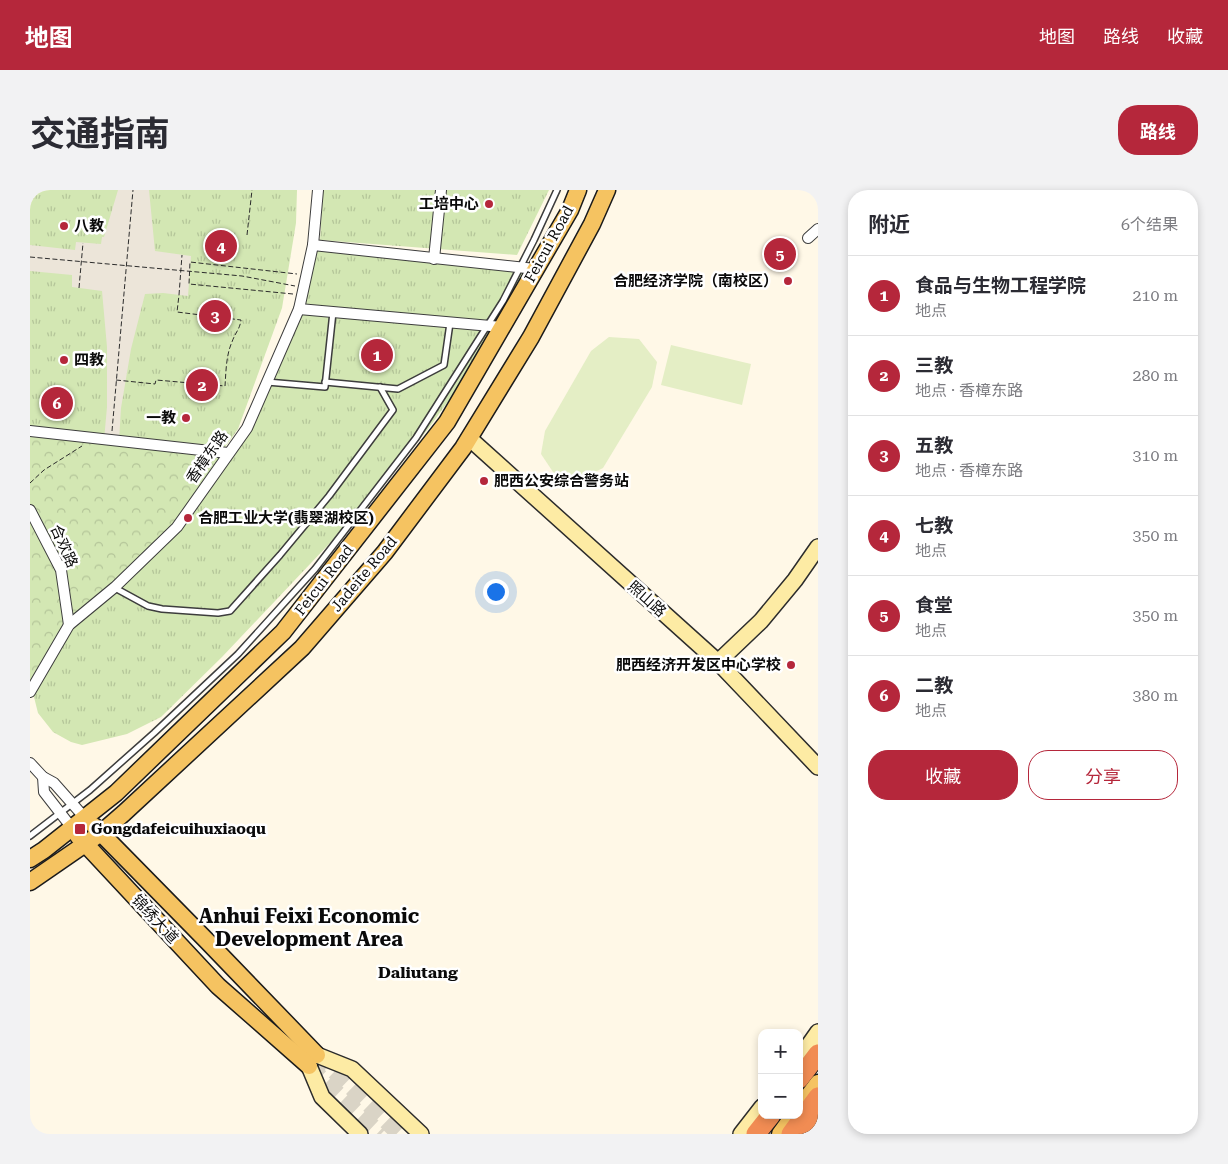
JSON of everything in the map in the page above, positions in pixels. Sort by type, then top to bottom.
[{"type":"highway","points":[[803,1074],[818,1054]]},
{"type":"highway","points":[[791,1134],[818,1098]]},
{"type":"highway","points":[[756,1134],[768,1119]]},
{"type":"highway","points":[[809,1134],[818,1122]]},
{"type":"main road","name":"Feicui Road","points":[[30,859],[116,794],[284,632],[447,422],[495,327],[528,269],[570,210],[578,190]]},
{"type":"main road","name":"Jadeite Road","points":[[30,882],[100,833],[124,813],[302,648],[385,552],[469,438],[531,337],[592,224],[607,190]]},
{"type":"main road","name":"锦绣大道","points":[[79,823],[100,833],[208,942],[313,1060]]},
{"type":"main road","name":"锦绣大道","points":[[79,823],[85,844],[218,986],[313,1060]]},
{"type":"main road","points":[[803,1103],[818,1083]]},
{"type":"main road","points":[[780,1134],[791,1119]]},
{"type":"street","name":"香樟东路","points":[[30,692],[68,626],[115,587],[177,527],[247,428],[299,309],[313,245],[318,190]]},
{"type":"street","points":[[434,259],[441,190]]},
{"type":"street","points":[[808,238],[818,228]]},
{"type":"street","points":[[313,245],[528,269]]},
{"type":"street","points":[[299,309],[495,327]]},
{"type":"street","points":[[30,431],[228,453]]},
{"type":"street","name":"照山路","points":[[469,438],[718,662],[818,767]]},
{"type":"street","name":"合欢路","points":[[30,510],[61,570],[68,626]]},
{"type":"street","points":[[718,662],[761,621],[795,580],[818,548]]},
{"type":"street","points":[[30,762],[43,777],[54,783],[72,804],[79,823]]},
{"type":"street","points":[[43,777],[44,792],[61,813],[79,823]]},
{"type":"street","points":[[803,1053],[818,1032]]},
{"type":"street","points":[[360,1134],[322,1097],[313,1060],[352,1069],[421,1134]]},
{"type":"street","points":[[741,1134],[758,1112]]},
{"type":"lane","points":[[528,269],[557,190]]},
{"type":"lane","points":[[267,382],[325,386],[333,312]]},
{"type":"lane","points":[[326,382],[398,389],[444,365],[450,322]]},
{"type":"lane","points":[[30,836],[72,804],[154,734],[238,654],[315,569],[416,438],[495,327]]},
{"type":"lane","points":[[115,587],[148,606],[162,609],[218,613],[230,611],[323,503],[393,410],[380,387]]},
{"type":"path","points":[[112,435],[133,190]]},
{"type":"path","points":[[248,235],[252,190]]},
{"type":"path","points":[[79,288],[83,243]]},
{"type":"path","points":[[116,380],[156,384],[156,380],[225,386],[232,341],[240,328],[241,320],[178,312],[182,255]]},
{"type":"path","points":[[30,257],[242,276],[302,291]]},
{"type":"path","points":[[302,291],[189,284],[190,262],[307,275]]},
{"type":"path","points":[[30,483],[44,470],[94,438]]},
{"type":"green space","points":[[30,190],[297,190],[296,223],[282,308],[238,429],[225,447],[30,426]]},
{"type":"green space","points":[[323,190],[549,190],[517,255],[320,240]]},
{"type":"green space","points":[[313,245],[535,269],[502,327],[428,429],[346,526],[222,657],[161,717],[127,734],[82,745],[71,742],[53,732],[38,713],[32,689],[30,431],[228,453],[247,428],[300,308]]},
{"type":"green space","points":[[609,337],[639,339],[657,362],[652,387],[603,468],[581,479],[555,475],[541,454],[545,431],[591,351]]},
{"type":"green space","points":[[671,345],[751,364],[742,405],[661,385]]},
{"type":"green space","points":[[30,431],[228,453],[177,527],[69,625],[30,692]]},
{"type":"shaded area","points":[[118,190],[149,190],[155,251],[191,256],[188,296],[163,293],[145,294],[131,349],[121,408],[119,441],[104,440],[107,407],[107,347],[102,291],[72,287],[72,275],[30,271],[30,245],[75,250],[76,242],[101,244]]},
{"type":"tunnel","points":[[317,1055],[399,1134]]},
{"type":"tunnel","points":[[309,1066],[381,1134]]},
{"type":"place","name":"工培中心","points":[[489,204]]},
{"type":"place","name":"八教","points":[[64,226]]},
{"type":"place","name":"七教","points":[[221,246]]},
{"type":"place","name":"食堂","points":[[780,254]]},
{"type":"place","name":"合肥经济学院（南校区）","points":[[788,281]]},
{"type":"place","name":"五教","points":[[215,316]]},
{"type":"place","name":"食品与生物工程学院","points":[[377,355]]},
{"type":"place","name":"四教","points":[[64,360]]},
{"type":"place","name":"三教","points":[[202,385]]},
{"type":"place","name":"二教","points":[[57,403]]},
{"type":"place","name":"一教","points":[[186,418]]},
{"type":"place","name":"肥西公安综合警务站","points":[[484,481]]},
{"type":"place","name":"合肥工业大学(翡翠湖校区)","points":[[188,518]]},
{"type":"place","name":"肥西经济开发区中心学校","points":[[791,665]]},
{"type":"place","name":"Gongdafeicuihuxiaoqu","points":[[80,829]]},
{"type":"district","name":"Anhui Feixi Economic Development Area","points":[[309,928]]},
{"type":"district","name":"Daliutang","points":[[418,972]]}]
